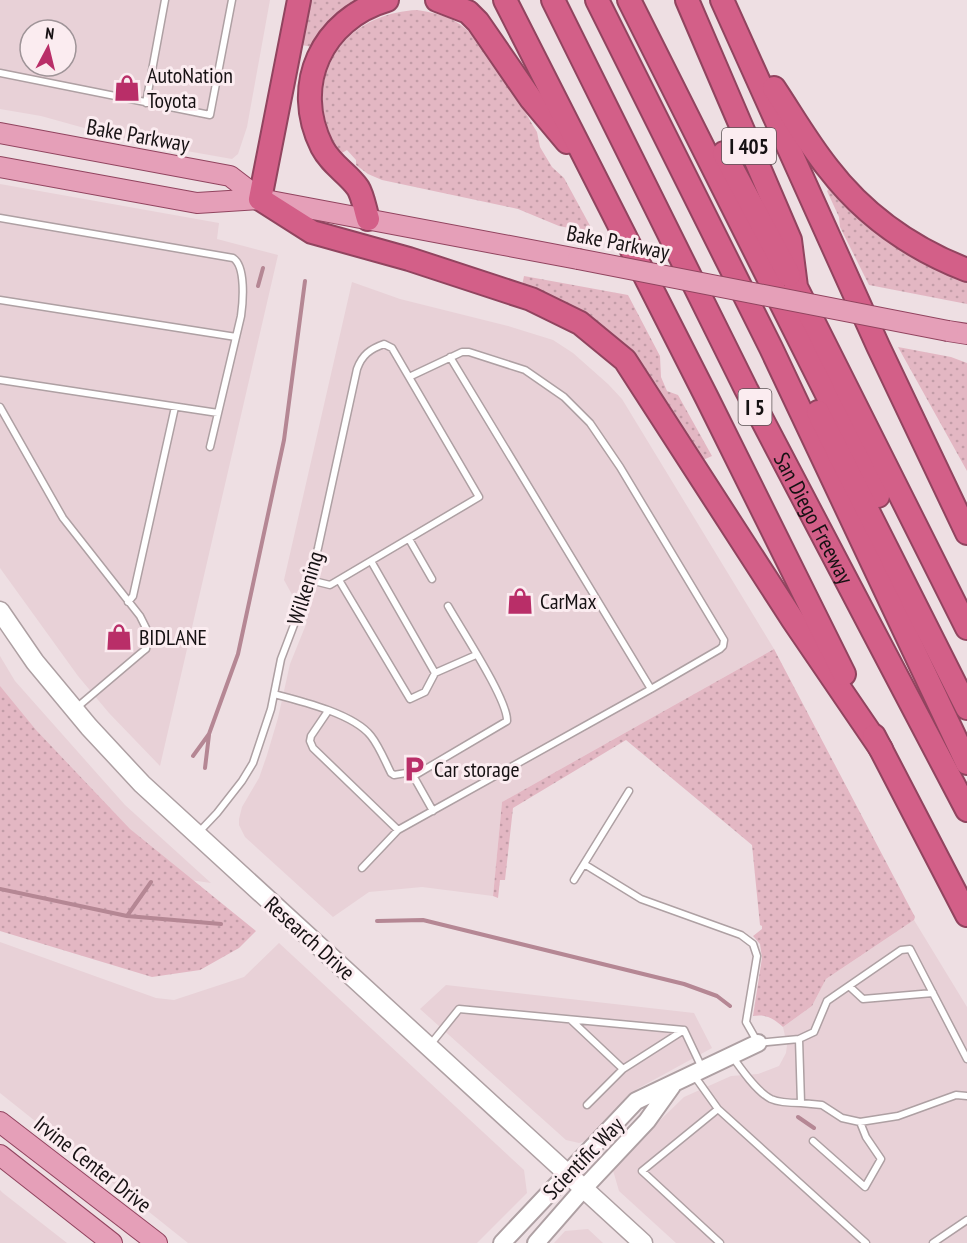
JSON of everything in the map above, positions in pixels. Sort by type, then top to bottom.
[{"type":"highway","points":[[299,0],[260,199],[312,232],[409,259],[531,299],[580,323],[625,360],[793,620],[881,748]]},
{"type":"highway","points":[[368,219],[359,189],[335,166],[323,149],[310,114],[309,92],[320,52],[332,35],[369,5],[387,0]]},
{"type":"highway","points":[[438,0],[468,12],[478,22],[531,99],[593,173]]},
{"type":"highway","points":[[505,0],[967,915]]},
{"type":"highway","name":"San Diego Freeway","points":[[553,0],[746,390],[967,810]]},
{"type":"highway","points":[[597,0],[646,85],[967,708]]},
{"type":"highway","points":[[611,0],[646,85],[967,764]]},
{"type":"highway","points":[[629,0],[967,678]]},
{"type":"highway","points":[[646,0],[796,287],[967,628]]},
{"type":"highway","name":"I 405","points":[[687,0],[790,240],[796,287]]},
{"type":"highway","points":[[722,0],[928,455],[967,533]]},
{"type":"highway","points":[[740,37],[828,168],[853,198],[908,241],[938,259],[967,270]]},
{"type":"highway","points":[[928,455],[967,502]]},
{"type":"main road","name":"Bake Parkway","points":[[0,133],[230,176],[260,199]]},
{"type":"main road","name":"Bake Parkway","points":[[0,166],[197,202],[260,199],[958,333]]},
{"type":"main road","name":"Research Drive","points":[[0,611],[35,662],[74,710],[142,784],[644,1243]]},
{"type":"main road","name":"Irvine Center Drive","points":[[0,1122],[157,1243]]},
{"type":"main road","points":[[0,1155],[112,1243]]},
{"type":"street","name":"Scientific Way","points":[[502,1243],[636,1101],[672,1086],[758,1043]]},
{"type":"street","name":"Scientific Way","points":[[536,1243],[647,1121],[672,1086]]},
{"type":"lane","points":[[146,103],[165,0]]},
{"type":"lane","points":[[0,74],[210,115],[232,0]]},
{"type":"lane","points":[[0,218],[233,258],[238,261],[241,267],[243,302],[210,447]]},
{"type":"lane","points":[[0,300],[236,337]]},
{"type":"lane","name":"Wilkening","points":[[196,834],[231,797],[253,763],[271,709],[281,659],[310,580],[361,358],[384,344],[392,348],[409,377]]},
{"type":"lane","points":[[310,580],[330,585],[479,497],[409,377],[450,357],[469,352],[525,370],[546,382],[591,423],[724,640],[720,649],[398,830],[362,868]]},
{"type":"lane","points":[[450,357],[651,689]]},
{"type":"lane","points":[[0,380],[218,413]]},
{"type":"lane","points":[[128,602],[133,596],[176,406]]},
{"type":"lane","points":[[0,407],[63,518],[147,627],[149,634],[146,649],[74,710]]},
{"type":"lane","points":[[409,539],[432,579]]},
{"type":"lane","points":[[371,561],[435,673]]},
{"type":"lane","points":[[339,580],[410,699],[425,692],[435,673],[476,655]]},
{"type":"lane","points":[[412,777],[507,721],[506,708],[498,692],[448,606]]},
{"type":"lane","points":[[274,694],[308,703],[363,727],[372,737],[394,775],[404,773],[412,777],[433,811]]},
{"type":"lane","points":[[328,711],[311,736],[312,748],[398,830]]},
{"type":"lane","points":[[574,880],[629,791]]},
{"type":"lane","points":[[584,864],[641,899],[741,934],[753,944],[757,956],[746,1022],[758,1043],[799,1039],[814,1032],[827,1001],[901,950],[910,949],[967,1059]]},
{"type":"lane","points":[[849,986],[863,999],[933,993]]},
{"type":"lane","points":[[429,1046],[459,1009],[684,1030]]},
{"type":"lane","points":[[571,1020],[623,1070]]},
{"type":"lane","points":[[587,1105],[623,1070],[684,1030]]},
{"type":"lane","points":[[684,1030],[698,1071],[718,1109],[866,1243]]},
{"type":"lane","points":[[799,1039],[801,1103]]},
{"type":"lane","points":[[731,1055],[746,1075],[770,1098],[782,1102],[822,1105],[842,1118],[860,1122],[897,1116],[956,1095],[967,1096]]},
{"type":"lane","points":[[718,1109],[642,1171],[720,1243]]},
{"type":"lane","points":[[813,1141],[865,1187],[881,1159],[866,1137],[860,1122]]},
{"type":"lane","points":[[933,1243],[967,1220]]},
{"type":"shaded area","name":"AutoNation Toyota","points":[[0,0],[270,0],[247,127],[238,154],[232,159],[106,134],[41,116],[0,109]]},
{"type":"shaded area","points":[[311,0],[361,0],[312,47],[302,45]]},
{"type":"shaded area","points":[[417,10],[453,20],[478,41],[500,70],[537,132],[540,147],[552,167],[564,178],[594,233],[559,226],[518,209],[382,180],[356,165],[356,160],[347,150],[340,154],[328,128],[323,103],[325,80],[333,58],[346,39],[365,25],[389,15]]},
{"type":"shaded area","points":[[0,184],[219,223],[217,239],[278,255],[160,766],[109,713],[78,676],[0,568]]},
{"type":"shaded area","points":[[831,187],[967,279],[967,304],[869,285],[840,227],[839,217],[827,191]]},
{"type":"shaded area","points":[[524,276],[628,295],[660,356],[661,377],[667,391],[678,395],[712,456],[703,460],[656,384],[632,355],[522,286]]},
{"type":"shaded area","name":"CarMax","points":[[352,282],[400,299],[508,326],[553,340],[573,353],[622,399],[774,649],[502,802],[493,896],[422,887],[369,892],[333,917],[245,837],[239,825],[239,819],[242,807],[259,778],[267,755],[290,664],[307,622],[284,580]]},
{"type":"shaded area","points":[[898,347],[951,357],[967,363],[967,471]]},
{"type":"shaded area","points":[[774,649],[915,917],[914,920],[826,979],[812,1006],[783,1027],[769,1017],[753,1016],[762,958],[760,944],[753,936],[762,929],[762,926],[760,925],[752,845],[626,740],[513,808],[505,880],[500,880],[498,898],[493,896],[502,802]]},
{"type":"shaded area","points":[[0,656],[15,681],[125,805],[211,883],[0,853]]},
{"type":"shaded area","points":[[0,686],[36,730],[130,829],[256,931],[239,948],[200,970],[152,977],[0,931]]},
{"type":"shaded area","points":[[914,920],[967,1007],[967,1243],[676,1243],[619,1191],[612,1167],[684,1097],[731,1076],[758,1074],[779,1066],[786,1053],[787,1045],[783,1027],[812,1006],[826,979]]},
{"type":"shaded area","points":[[0,942],[156,998],[174,1000],[244,977],[279,943],[524,1170],[527,1193],[477,1243],[188,1243],[0,1093]]},
{"type":"shaded area","points":[[446,985],[694,1013],[712,1048],[637,1089],[587,1141],[579,1143],[566,1140],[420,1009]]},
{"type":"shaded area","points":[[0,1190],[3,1193],[67,1243],[0,1243]]},
{"type":"shaded area","points":[[588,1229],[603,1243],[554,1243],[565,1231]]},
{"type":"waterway","points":[[258,286],[263,268]]},
{"type":"waterway","points":[[193,756],[209,734],[238,654],[284,440],[305,281]]},
{"type":"waterway","points":[[205,768],[209,735]]},
{"type":"waterway","points":[[127,916],[151,882]]},
{"type":"waterway","points":[[0,889],[127,916],[221,924]]},
{"type":"waterway","points":[[377,921],[423,920],[684,984],[717,996],[730,1006]]},
{"type":"waterway","points":[[798,1117],[814,1128]]},
{"type":"place","name":"AutoNation Toyota","points":[[127,88]]},
{"type":"place","name":"CarMax","points":[[520,601]]},
{"type":"place","name":"BIDLANE","points":[[119,637]]},
{"type":"place","name":"Car storage","points":[[414,769]]}]
